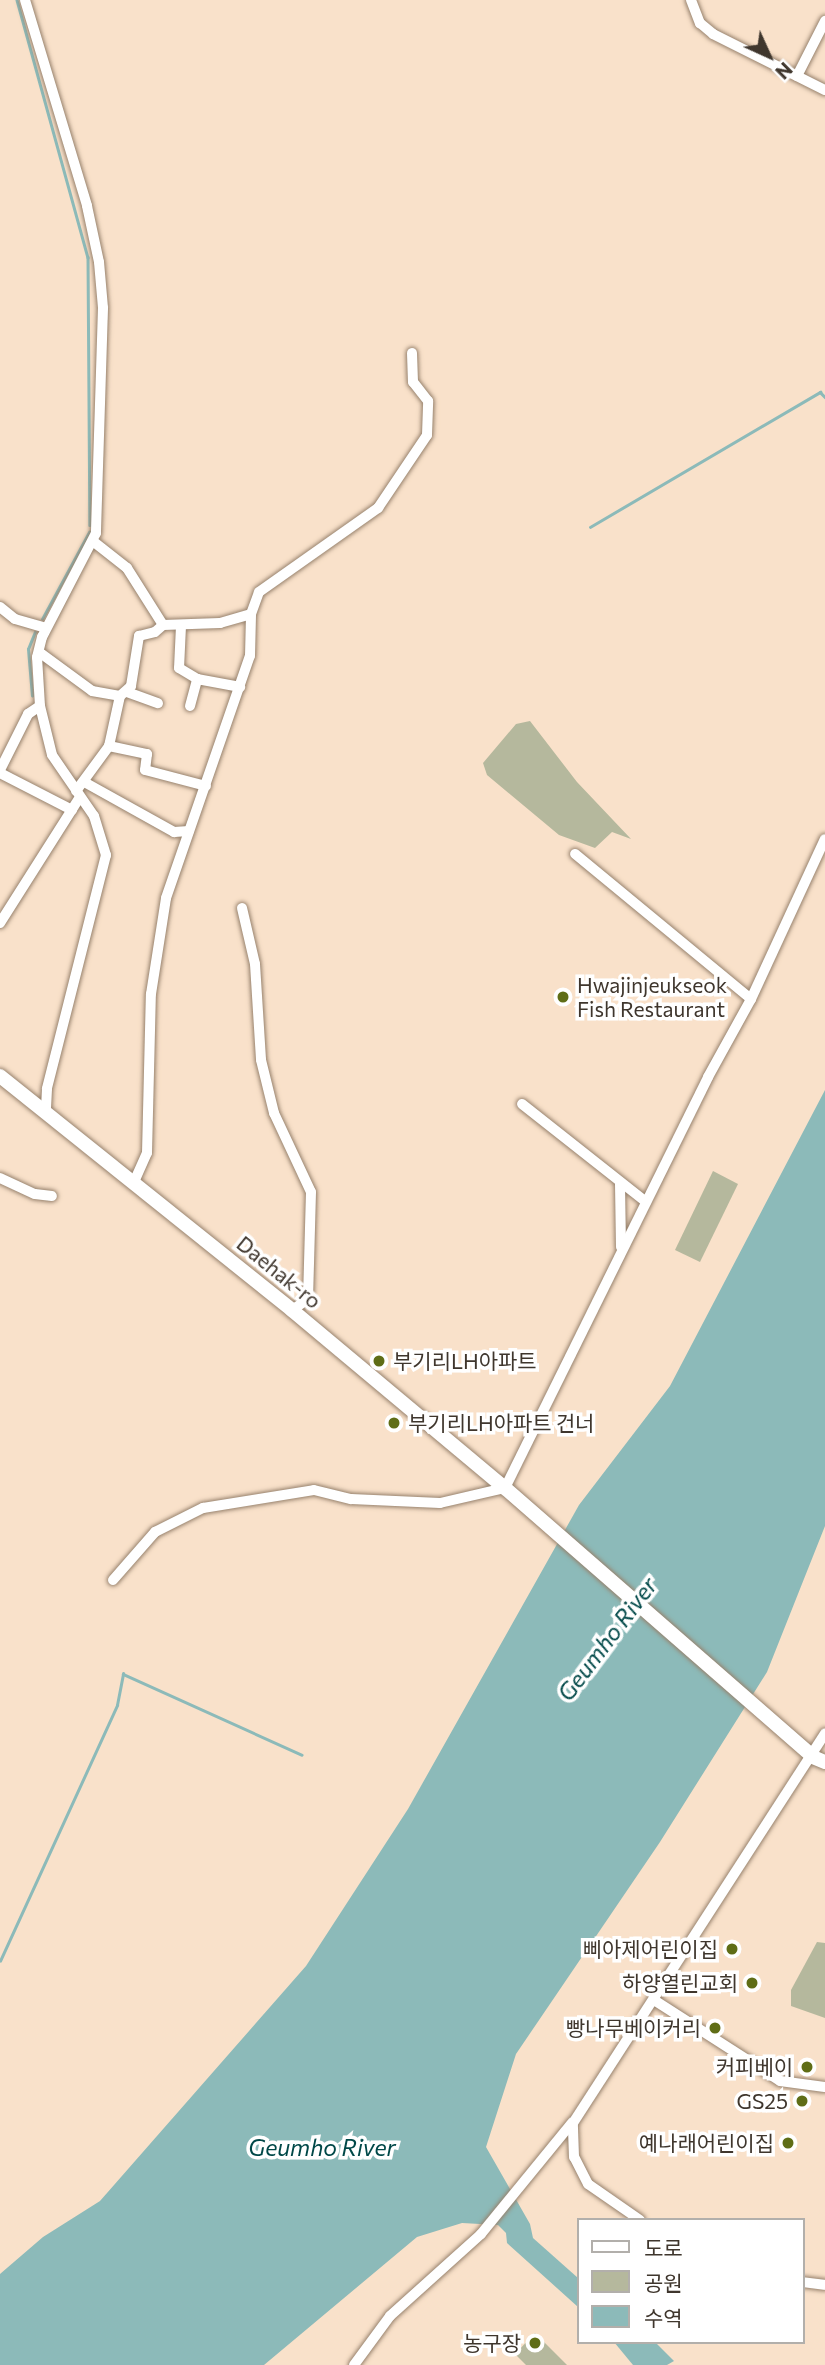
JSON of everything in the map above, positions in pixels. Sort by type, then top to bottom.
[{"type":"main road","name":"Daehak-ro","points":[[0,1076],[292,1310],[505,1488],[798,1744],[819,1759]]},
{"type":"street","points":[[25,0],[99,262],[102,321],[94,542],[46,628],[38,652],[40,706],[52,755],[94,816],[106,855],[47,1089],[46,1111]]},
{"type":"street","points":[[691,0],[700,23],[713,34],[825,90]]},
{"type":"street","points":[[797,76],[825,21]]},
{"type":"street","points":[[134,1182],[147,1153],[151,994],[162,918],[189,831],[250,656],[251,614],[259,592],[378,508],[427,435],[428,401],[413,382],[412,353]]},
{"type":"street","points":[[94,542],[127,568],[163,625]]},
{"type":"street","points":[[0,607],[15,619],[46,628]]},
{"type":"street","points":[[0,923],[72,810],[78,794],[108,746],[139,636],[155,632],[163,625],[181,626],[251,614]]},
{"type":"street","points":[[181,626],[179,668],[197,679],[240,687]]},
{"type":"street","points":[[38,652],[92,691],[124,694],[158,703]]},
{"type":"street","points":[[190,706],[197,679]]},
{"type":"street","points":[[40,706],[28,714],[0,772],[72,810]]},
{"type":"street","points":[[108,746],[147,754],[145,770],[206,786]]},
{"type":"street","points":[[86,783],[174,832],[189,831]]},
{"type":"street","points":[[113,1580],[155,1532],[203,1508],[314,1490],[351,1499],[440,1503],[505,1488],[646,1202],[751,999],[825,839]]},
{"type":"street","points":[[575,854],[751,999]]},
{"type":"street","points":[[242,908],[253,953],[268,1087],[274,1113],[311,1192],[308,1298],[292,1310]]},
{"type":"street","points":[[522,1104],[646,1202]]},
{"type":"street","points":[[0,1178],[35,1194],[52,1196]]},
{"type":"street","points":[[620,1184],[620,1254]]},
{"type":"street","points":[[354,2365],[390,2316],[481,2234],[518,2184],[573,2123],[819,1759],[825,1733]]},
{"type":"street","points":[[654,2000],[780,2081],[825,2087]]},
{"type":"street","points":[[573,2123],[573,2157],[588,2184],[637,2218]]},
{"type":"street","points":[[804,2282],[825,2285]]},
{"type":"green space","points":[[530,721],[577,782],[631,839],[612,832],[595,848],[559,835],[487,775],[483,763],[516,724]]},
{"type":"green space","points":[[713,1171],[738,1184],[700,1262],[675,1250]]},
{"type":"green space","points":[[817,1942],[825,1943],[825,2018],[791,2006],[791,1990]]},
{"type":"green space","name":"농구장","points":[[535,2333],[567,2365],[526,2365],[515,2354]]},
{"type":"water","name":"Geumho River","points":[[825,1090],[825,1526],[767,1672],[660,1842],[516,2054],[486,2147],[530,2224],[533,2238],[576,2276],[576,2305],[507,2243],[506,2233],[498,2225],[462,2223],[417,2237],[264,2365],[0,2365],[0,2274],[43,2237],[100,2201],[306,1966],[408,1809],[579,1505],[670,1386]]},
{"type":"water","points":[[616,2344],[657,2344],[674,2361],[667,2365],[633,2365]]},
{"type":"waterway","points":[[17,0],[88,257],[90,525]]},
{"type":"waterway","points":[[590,527],[820,392],[825,397]]},
{"type":"waterway","points":[[42,619],[89,532]]},
{"type":"waterway","points":[[32,696],[28,649],[35,632]]},
{"type":"waterway","points":[[0,1961],[117,1705],[123,1674],[302,1755]]},
{"type":"place","name":"Hwajinjeukseok Fish Restaurant","points":[[563,997]]},
{"type":"place","name":"부기리LH아파트","points":[[379,1361]]},
{"type":"place","name":"부기리LH아파트 건너","points":[[394,1423]]},
{"type":"place","name":"삐아제어린이집","points":[[732,1949]]},
{"type":"place","name":"하양열린교회","points":[[752,1983]]},
{"type":"place","name":"빵나무베이커리","points":[[715,2028]]},
{"type":"place","name":"커피베이","points":[[807,2067]]},
{"type":"place","name":"GS25","points":[[802,2101]]},
{"type":"place","name":"예나래어린이집","points":[[788,2143]]},
{"type":"place","name":"농구장","points":[[535,2343]]}]
